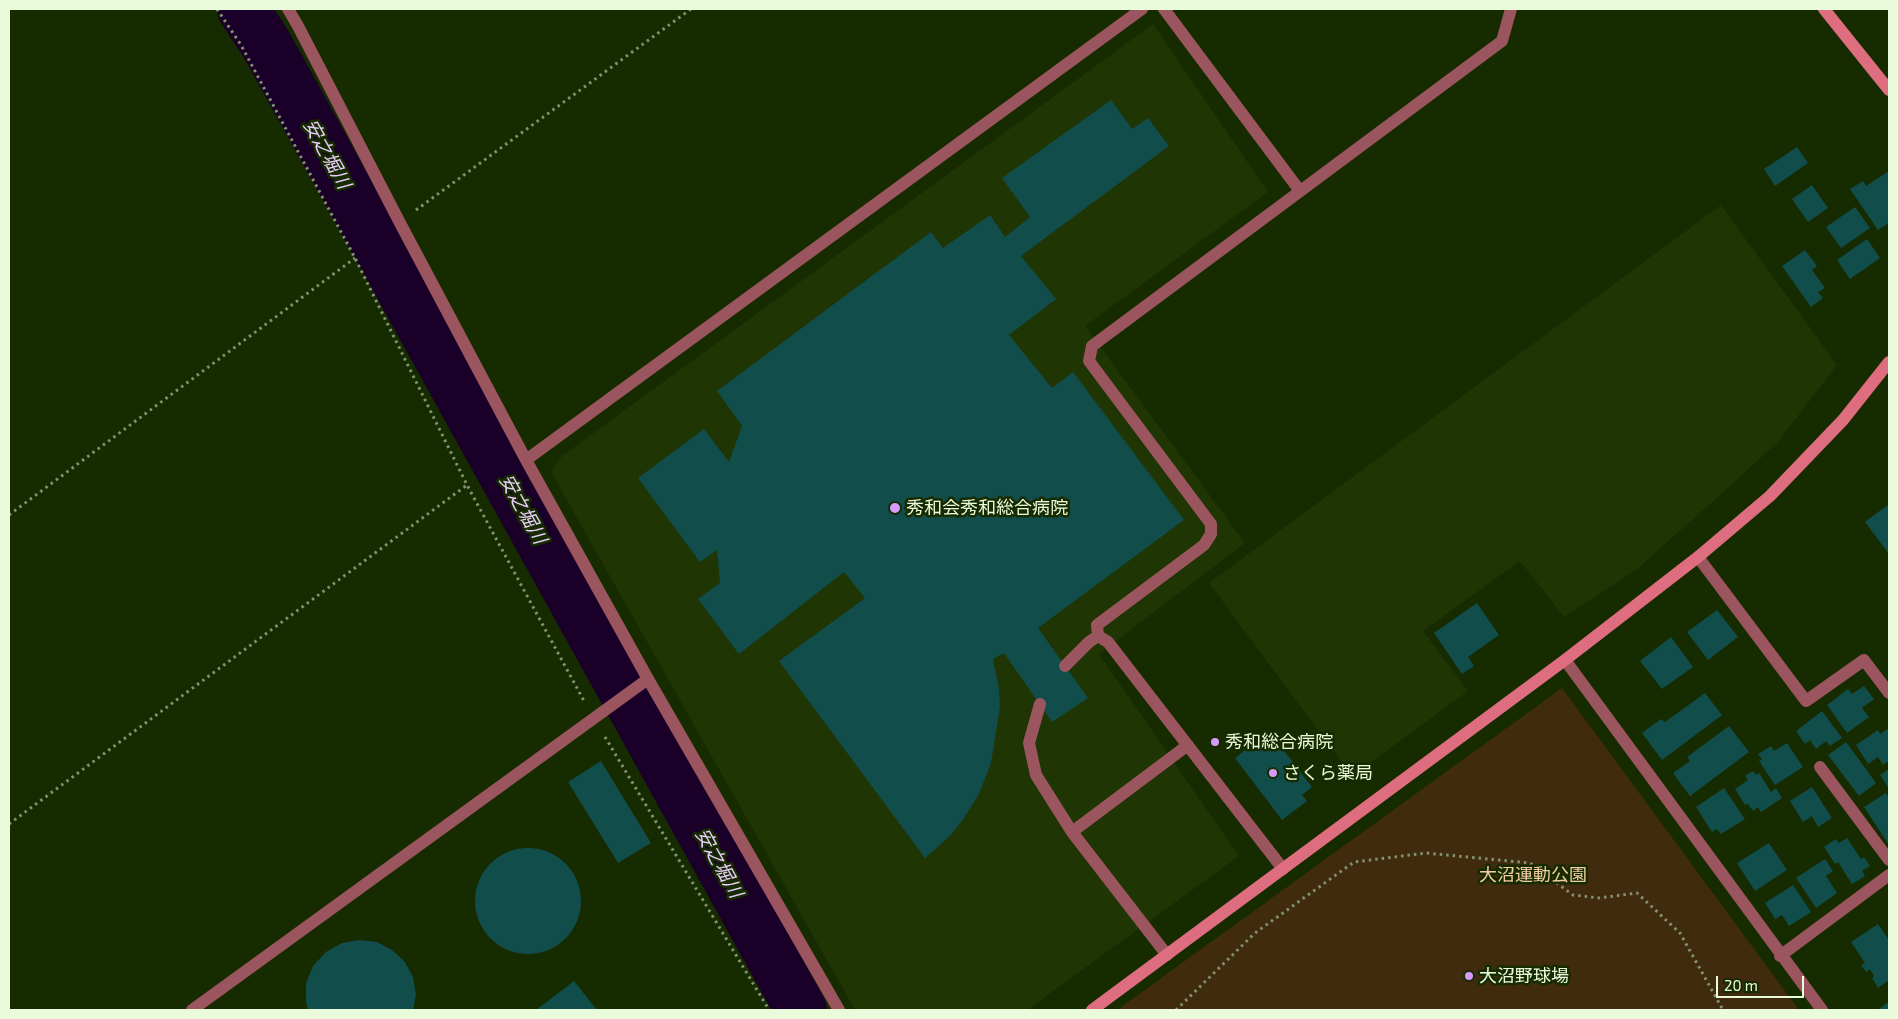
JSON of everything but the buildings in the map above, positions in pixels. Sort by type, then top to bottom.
[{"type":"street","points":[[288,9],[526,460],[648,679],[839,1010]]},
{"type":"street","points":[[526,460],[1142,9]]},
{"type":"street","points":[[1164,9],[1300,191]]},
{"type":"street","points":[[1098,636],[1098,625],[1204,545],[1211,534],[1211,524],[1089,361],[1092,346],[1502,41],[1511,9]]},
{"type":"street","points":[[1824,9],[1889,90]]},
{"type":"street","points":[[1092,1010],[1565,660],[1698,557],[1770,496],[1843,420],[1889,362]]},
{"type":"street","points":[[1698,557],[1806,701],[1864,660],[1889,693]]},
{"type":"street","points":[[1065,666],[1089,642],[1098,636]]},
{"type":"street","points":[[1098,636],[1108,642],[1283,870]]},
{"type":"street","points":[[1565,660],[1780,956],[1822,1010]]},
{"type":"street","points":[[192,1010],[593,717],[648,679]]},
{"type":"street","points":[[1040,704],[1029,743],[1036,776],[1072,832],[1167,955]]},
{"type":"street","points":[[1072,832],[1188,745]]},
{"type":"street","points":[[1820,767],[1889,860]]},
{"type":"street","points":[[1780,956],[1889,875]]},
{"type":"path","points":[[217,9],[241,45],[355,258],[468,485],[593,717],[769,1010]]},
{"type":"path","points":[[400,223],[691,9]]},
{"type":"path","points":[[9,515],[355,258]]},
{"type":"path","points":[[9,824],[468,485]]},
{"type":"path","points":[[1176,1010],[1255,933],[1354,862],[1426,853],[1530,863],[1573,896],[1599,898],[1637,893],[1680,933],[1723,1010]]},
{"type":"shaded area","name":"秀和会秀和総合病院","points":[[1153,24],[1268,192],[1085,326],[1245,543],[1099,654],[1239,856],[1027,1010],[855,1010],[551,472],[562,456]]},
{"type":"shaded area","points":[[1721,205],[1837,365],[1778,442],[1636,570],[1564,617],[1520,561],[1423,631],[1468,691],[1352,776],[1209,583]]},
{"type":"green space","name":"大沼運動公園","points":[[1562,688],[1799,1010],[1117,1010]]},
{"type":"waterway","name":"安之堀川","points":[[243,9],[266,44],[801,1010]]},
{"type":"place","name":"秀和会秀和総合病院","points":[[895,508]]},
{"type":"place","name":"秀和総合病院","points":[[1215,742]]},
{"type":"place","name":"さくら薬局","points":[[1273,773]]},
{"type":"place","name":"大沼野球場","points":[[1469,976]]}]
